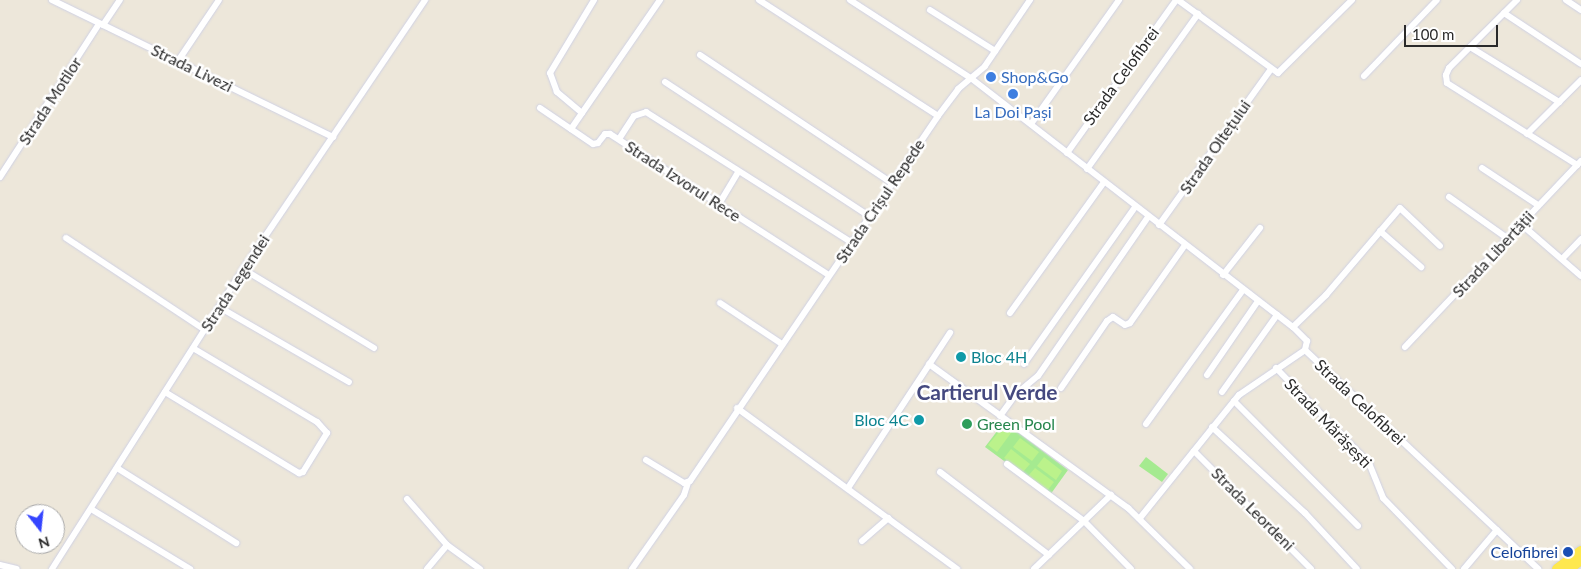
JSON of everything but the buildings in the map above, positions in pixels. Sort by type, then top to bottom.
[{"type":"main road","points":[[1557,569],[1581,551]]},
{"type":"main road","points":[[1569,569],[1581,560]]},
{"type":"street","name":"Strada Livezi","points":[[52,0],[333,136]]},
{"type":"street","name":"Strada Motilor","points":[[0,178],[101,24],[120,0]]},
{"type":"street","points":[[178,61],[219,0]]},
{"type":"street","name":"Strada Legendei","points":[[52,569],[243,270],[425,0]]},
{"type":"street","points":[[582,113],[557,92],[550,73],[594,0]]},
{"type":"street","points":[[571,129],[660,0]]},
{"type":"street","points":[[759,0],[938,116]]},
{"type":"street","name":"Strada Celofibrei","points":[[850,0],[972,79],[1159,226],[1293,327],[1307,341],[1305,350],[1538,569]]},
{"type":"street","name":"Strada Crișul Repede","points":[[632,569],[684,495],[688,483],[737,408],[938,116],[958,89],[972,79],[995,51],[1030,0]]},
{"type":"street","points":[[1031,124],[1120,0]]},
{"type":"street","points":[[1177,0],[1271,69],[1278,72],[1286,68],[1352,0]]},
{"type":"street","name":"Strada Celofibrei","points":[[1067,153],[1177,0]]},
{"type":"street","points":[[1364,76],[1437,0]]},
{"type":"street","points":[[1517,0],[1447,70],[1447,83],[1527,134],[1579,163]]},
{"type":"street","points":[[1566,0],[1581,10]]},
{"type":"street","points":[[930,10],[995,51]]},
{"type":"street","points":[[1504,13],[1581,64]]},
{"type":"street","name":"Strada Celofibrei","points":[[1087,169],[1198,14]]},
{"type":"street","points":[[1470,47],[1559,102]]},
{"type":"street","points":[[700,55],[892,183]]},
{"type":"street","name":"Strada Oltețului","points":[[1159,226],[1271,69]]},
{"type":"street","points":[[1527,134],[1581,80]]},
{"type":"street","points":[[665,82],[869,216]]},
{"type":"street","name":"Strada Izvorul Rece","points":[[540,108],[593,144],[607,133],[619,139],[829,275]]},
{"type":"street","points":[[619,139],[634,116],[646,112],[738,172],[745,173],[851,242]]},
{"type":"street","name":"Strada Libertății","points":[[1405,347],[1579,163]]},
{"type":"street","points":[[1482,168],[1538,205]]},
{"type":"street","points":[[719,204],[738,172]]},
{"type":"street","points":[[1010,313],[1104,182]]},
{"type":"street","points":[[1448,197],[1508,238]]},
{"type":"street","points":[[1024,364],[1135,207]]},
{"type":"street","points":[[1293,327],[1326,295],[1400,208],[1440,246]]},
{"type":"street","points":[[1000,416],[1015,395],[1038,376],[1148,217]]},
{"type":"street","points":[[1521,224],[1581,276]]},
{"type":"street","points":[[1223,275],[1260,228]]},
{"type":"street","points":[[1380,231],[1421,267]]},
{"type":"street","points":[[66,238],[205,330]]},
{"type":"street","points":[[1562,259],[1581,239]]},
{"type":"street","points":[[1061,388],[1107,320],[1113,317],[1125,325],[1130,323],[1185,245]]},
{"type":"street","points":[[243,270],[374,348]]},
{"type":"street","points":[[1146,424],[1243,290]]},
{"type":"street","points":[[1207,375],[1258,301]]},
{"type":"street","points":[[720,303],[782,344]]},
{"type":"street","points":[[219,307],[348,382]]},
{"type":"street","points":[[1222,392],[1277,315]]},
{"type":"street","points":[[848,488],[950,332]]},
{"type":"street","points":[[165,392],[299,473],[327,434],[317,422],[193,348]]},
{"type":"street","name":"Strada Mărășești","points":[[1140,518],[1234,400],[1248,386],[1305,350]]},
{"type":"street","points":[[929,364],[1111,495],[1140,518],[1190,569]]},
{"type":"street","name":"Strada Mărășești","points":[[1276,368],[1369,463],[1383,498],[1452,569]]},
{"type":"street","points":[[1234,400],[1358,526]]},
{"type":"street","points":[[737,408],[957,569]]},
{"type":"street","points":[[1212,428],[1305,513],[1358,569]]},
{"type":"street","name":"Strada Leordeni","points":[[1194,451],[1311,569]]},
{"type":"street","points":[[646,460],[688,483]]},
{"type":"street","points":[[1007,464],[1084,521],[1131,569]]},
{"type":"street","points":[[117,468],[236,543]]},
{"type":"street","points":[[940,472],[1049,555]]},
{"type":"street","points":[[1034,569],[1111,495]]},
{"type":"street","points":[[407,499],[447,545],[480,569]]},
{"type":"street","points":[[91,510],[190,569]]},
{"type":"street","points":[[862,541],[888,518]]},
{"type":"street","points":[[1464,569],[1497,530]]},
{"type":"street","points":[[426,569],[447,545]]},
{"type":"street","points":[[0,565],[17,569]]},
{"type":"green space","points":[[1004,422],[1068,470],[1050,495],[985,447]]},
{"type":"green space","points":[[1003,427],[1011,433],[997,452],[988,445]]},
{"type":"green space","points":[[1020,438],[1039,452],[1032,461],[1013,447]]},
{"type":"green space","points":[[1011,449],[1030,464],[1023,472],[1004,458]]},
{"type":"green space","points":[[1044,457],[1062,471],[1056,480],[1037,466]]},
{"type":"green space","points":[[1146,457],[1168,474],[1162,482],[1139,466]]},
{"type":"green space","points":[[1035,468],[1054,482],[1047,491],[1028,476]]},
{"type":"place","name":"Shop&Go","points":[[991,77]]},
{"type":"place","name":"La Doi Pași","points":[[1013,94]]},
{"type":"place","name":"Bloc 4H","points":[[961,357]]},
{"type":"place","name":"Bloc 4C","points":[[919,420]]},
{"type":"place","name":"Green Pool","points":[[967,424]]},
{"type":"place","name":"Celofibrei","points":[[1568,552]]},
{"type":"district","name":"Cartierul Verde","points":[[987,392]]}]
